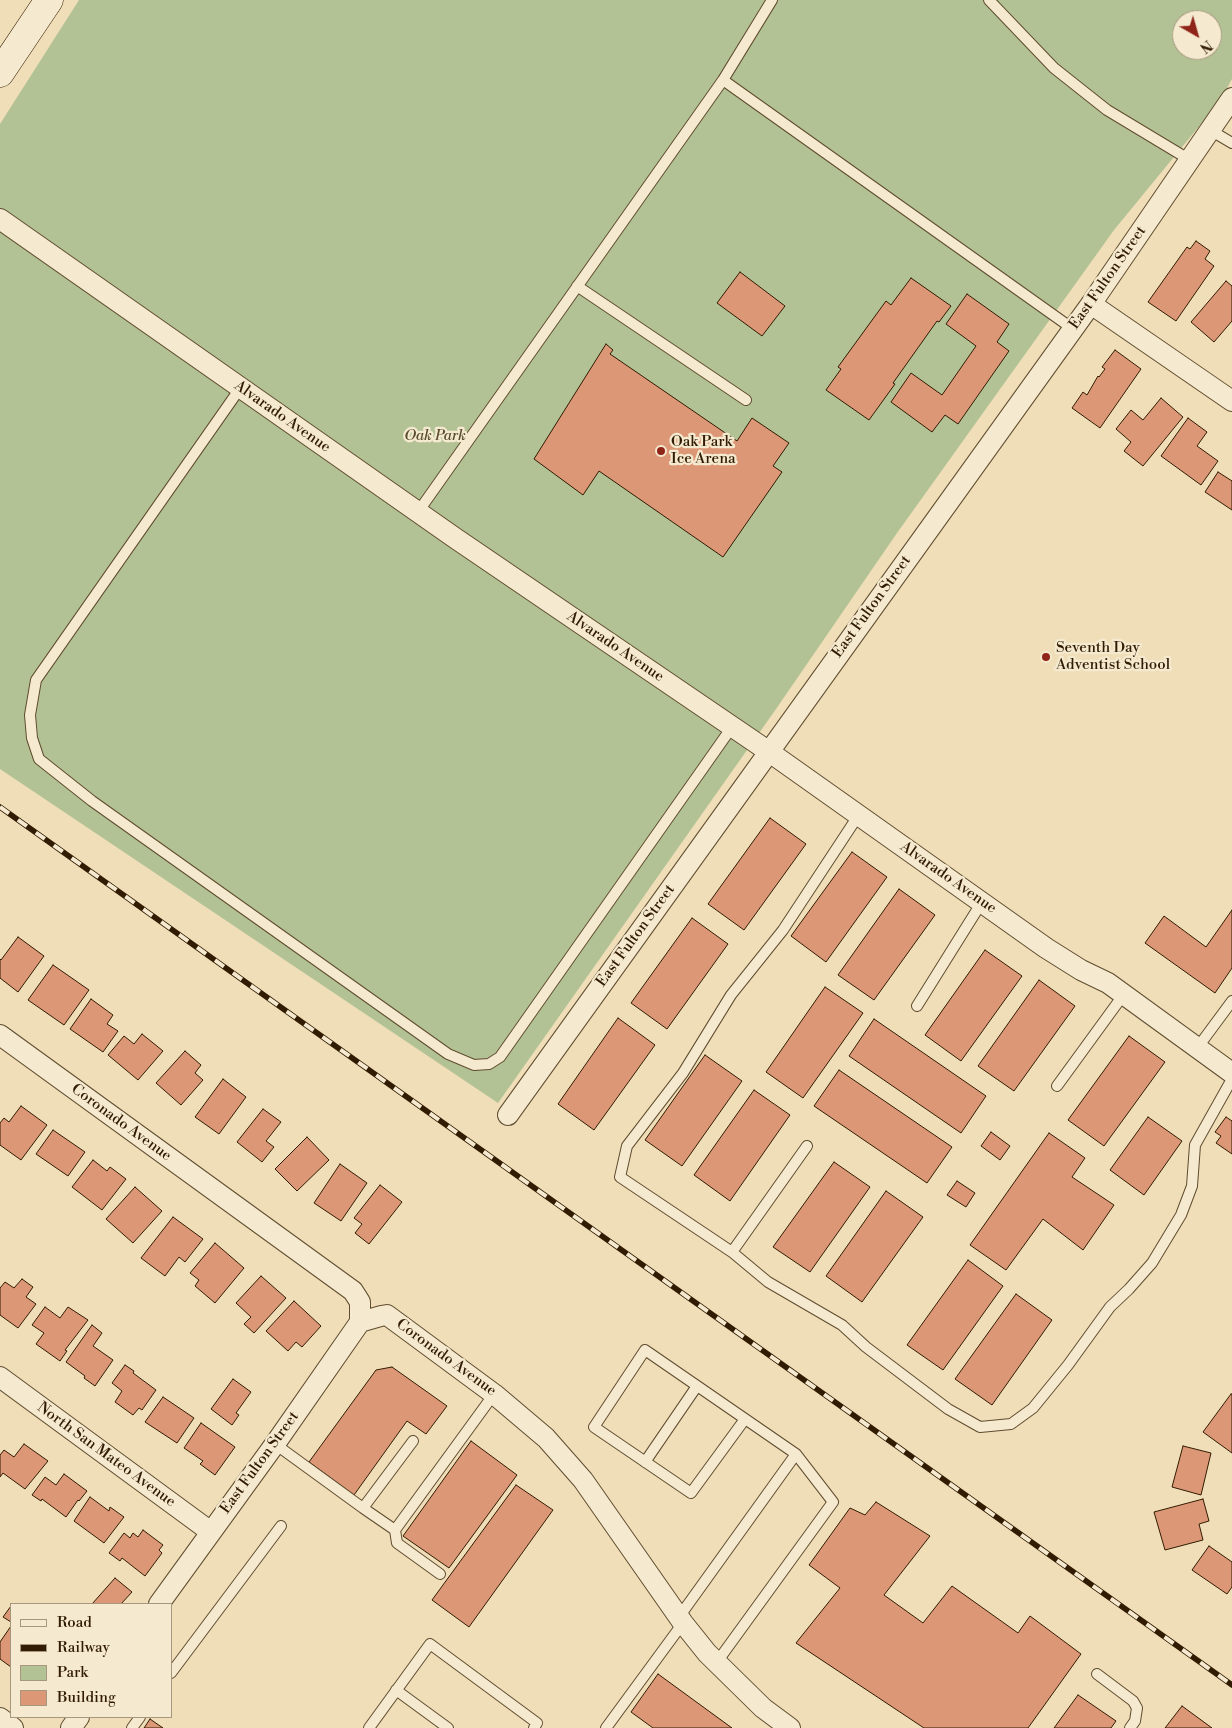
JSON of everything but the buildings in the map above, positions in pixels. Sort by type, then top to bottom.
[{"type":"street","points":[[0,73],[49,0]]},
{"type":"street","name":"East Fulton Street","points":[[508,1115],[1091,304],[1232,98]]},
{"type":"street","name":"Alvarado Avenue","points":[[0,219],[418,512],[768,752],[1046,948],[1124,994],[1232,1073]]},
{"type":"street","points":[[1091,304],[1232,401]]},
{"type":"street","name":"Coronado Avenue","points":[[0,1035],[353,1291],[360,1302],[360,1322],[387,1316],[494,1394],[546,1438],[583,1480],[681,1620],[716,1662],[782,1726]]},
{"type":"street","name":"East Fulton Street","points":[[160,1603],[275,1444],[360,1322]]},
{"type":"street","name":"North San Mateo Avenue","points":[[0,1377],[211,1532]]},
{"type":"street","points":[[0,1718],[13,1728]]},
{"type":"lane","points":[[418,512],[723,80],[772,0]]},
{"type":"lane","points":[[989,0],[1054,68],[1107,110],[1190,160]]},
{"type":"lane","points":[[723,80],[1073,329]]},
{"type":"lane","points":[[1210,130],[1232,143]]},
{"type":"lane","points":[[577,286],[746,400]]},
{"type":"lane","points":[[240,388],[36,680],[30,715],[32,738],[39,759],[92,801],[448,1054],[474,1065],[489,1064],[508,1047],[732,727]]},
{"type":"lane","points":[[858,816],[783,930],[731,995],[683,1073],[627,1146],[620,1177],[732,1252],[768,1282],[842,1325],[866,1347],[948,1409],[980,1427],[1012,1424],[1033,1408],[1068,1365],[1110,1307],[1152,1263],[1181,1215],[1192,1186],[1195,1145],[1232,1079]]},
{"type":"lane","points":[[917,1006],[982,902]]},
{"type":"lane","points":[[1057,1086],[1124,994]]},
{"type":"lane","points":[[1198,1048],[1232,1000]]},
{"type":"lane","points":[[732,1252],[806,1146]]},
{"type":"lane","points":[[716,1662],[833,1502],[796,1454],[645,1350],[594,1427],[691,1493],[745,1419]]},
{"type":"lane","points":[[645,1462],[697,1386]]},
{"type":"lane","points":[[440,1574],[397,1543],[395,1530],[494,1394]]},
{"type":"lane","points":[[363,1508],[413,1441]]},
{"type":"lane","points":[[275,1444],[395,1530]]},
{"type":"lane","points":[[606,1728],[796,1454]]},
{"type":"lane","points":[[172,1672],[281,1526]]},
{"type":"lane","points":[[369,1728],[430,1644],[538,1723],[534,1728]]},
{"type":"lane","points":[[1097,1674],[1133,1701],[1138,1708],[1135,1721],[1130,1728]]},
{"type":"lane","points":[[396,1690],[448,1728]]},
{"type":"green space","name":"Oak Park","points":[[79,0],[1232,0],[1232,79],[1219,102],[1114,230],[897,533],[776,709],[498,1103],[0,769],[0,124]]},
{"type":"railway","points":[[0,807],[1232,1685]]},
{"type":"place","name":"Oak Park Ice Arena","points":[[661,451]]},
{"type":"place","name":"Seventh Day Adventist School","points":[[1046,657]]}]
